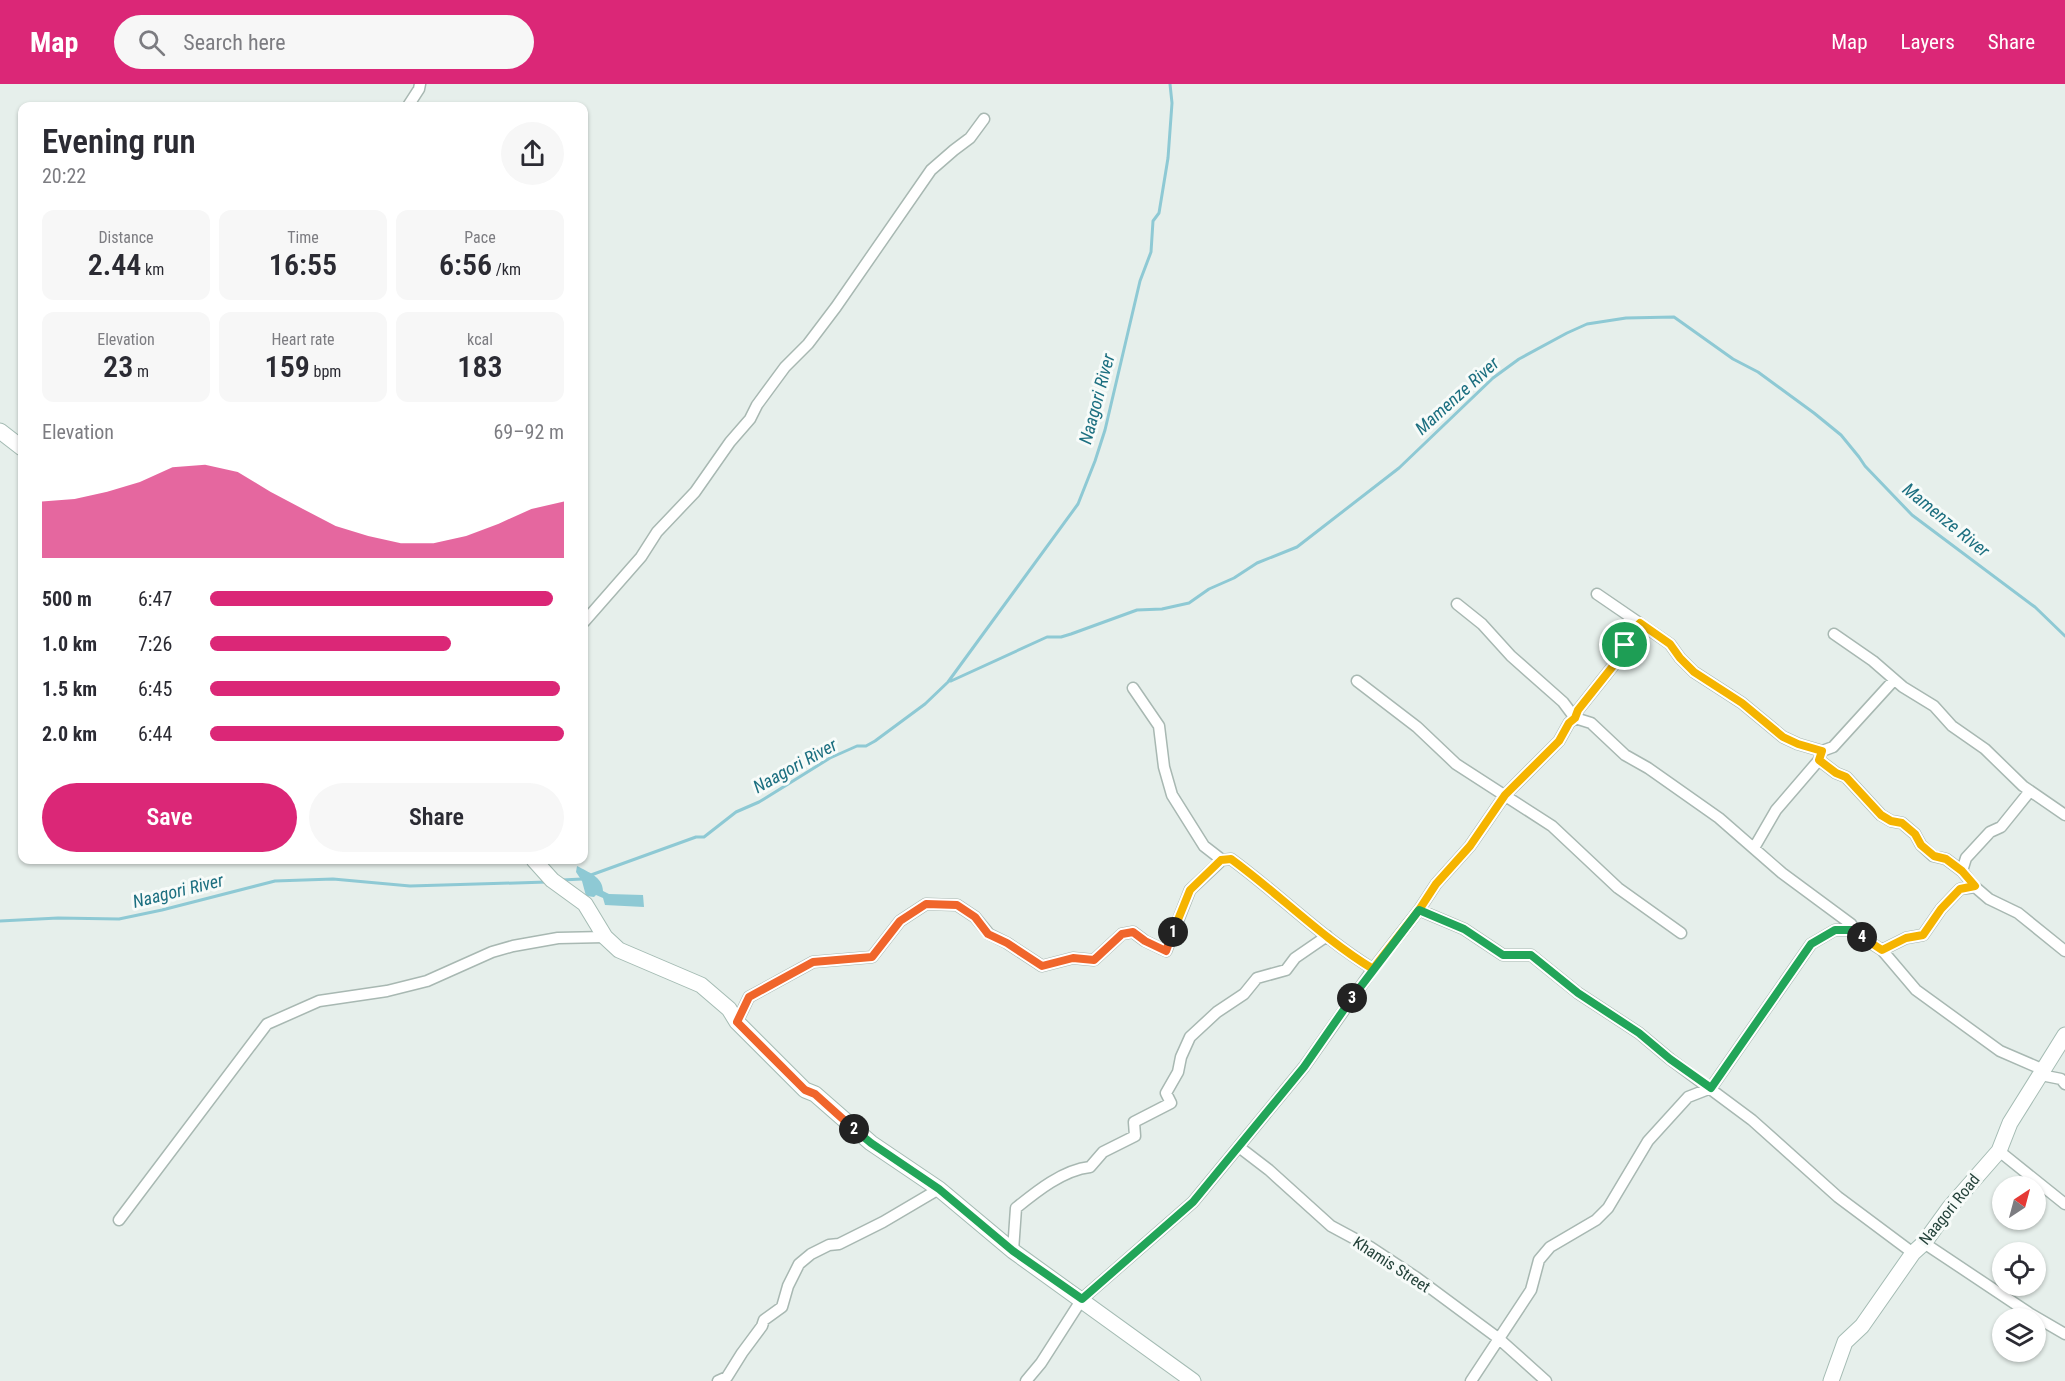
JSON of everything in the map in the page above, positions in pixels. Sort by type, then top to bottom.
[{"type":"street","points":[[411,102],[420,84]]},
{"type":"street","points":[[588,617],[641,557],[657,532],[695,492],[750,418],[784,367],[808,344],[836,307],[932,171],[970,138],[984,119]]},
{"type":"street","points":[[0,431],[18,445]]},
{"type":"street","points":[[1598,594],[1670,644],[1694,672],[1742,703],[1783,737],[1820,755],[1836,773],[1846,777],[1881,815],[1891,821],[1902,823],[1934,856],[1946,859],[1962,871],[1989,898],[2018,914],[2065,951]]},
{"type":"street","points":[[1457,604],[1482,624],[1511,656],[1563,702],[1575,718],[1591,723],[1625,755],[1687,794],[1719,818],[1782,873],[1851,924],[1858,934],[1882,950],[1916,990],[2000,1051],[2042,1073],[2061,1079],[2065,1084]]},
{"type":"street","points":[[1026,1381],[1041,1363],[1082,1299],[1193,1202],[1304,1067],[1373,969],[1419,910],[1436,884],[1470,846],[1505,795],[1559,741],[1578,710],[1613,666],[1628,636],[1640,623]]},
{"type":"street","points":[[1834,634],[1873,661],[1902,687],[1934,706],[1952,726],[1985,749],[2023,786],[2065,815]]},
{"type":"street","points":[[1754,848],[1776,810],[1820,755],[1833,747],[1894,680]]},
{"type":"street","points":[[1357,681],[1417,728],[1456,765],[1552,826],[1618,888],[1681,933]]},
{"type":"street","points":[[1133,688],[1159,726],[1164,767],[1172,795],[1204,846],[1221,860]]},
{"type":"street","points":[[1962,871],[1966,858],[1990,832],[2001,827],[2030,790]]},
{"type":"street","points":[[737,1022],[749,997],[813,962],[872,957],[900,921],[926,904],[957,905],[975,917],[988,934],[1007,943],[1042,966],[1073,958],[1094,960],[1122,934],[1133,932],[1145,941],[1166,951],[1190,890],[1221,860],[1231,859],[1263,882],[1346,953],[1373,969]]},
{"type":"street","points":[[538,864],[552,880],[585,904],[604,938],[619,950],[701,985],[729,1009],[737,1022],[805,1090],[815,1094],[871,1143],[939,1189],[1013,1251],[1193,1381]]},
{"type":"street","points":[[1882,950],[1906,938],[1923,935],[1941,909],[1960,889],[1975,886]]},
{"type":"street","points":[[1419,910],[1464,929],[1503,955],[1531,955],[1578,993],[1639,1033],[1752,1120],[1838,1197],[1918,1248],[2065,1334]]},
{"type":"street","points":[[1471,1381],[1531,1290],[1539,1260],[1550,1247],[1596,1220],[1608,1208],[1648,1142],[1688,1097],[1711,1088],[1811,944],[1835,930],[1856,930]]},
{"type":"street","points":[[1013,1251],[1016,1208],[1075,1169],[1090,1167],[1102,1152],[1135,1136],[1134,1122],[1171,1103],[1166,1092],[1178,1072],[1181,1057],[1190,1037],[1217,1012],[1244,994],[1257,978],[1286,970],[1295,958],[1327,936]]},
{"type":"street","points":[[119,1220],[267,1024],[320,1000],[387,991],[427,981],[492,952],[513,946],[558,938],[604,938]]},
{"type":"street","name":"Naagori Road","points":[[1831,1381],[1845,1342],[1862,1326],[1950,1207],[1999,1151],[2010,1123],[2065,1035]]},
{"type":"street","name":"Khamis Street","points":[[1239,1147],[1269,1170],[1331,1226],[1407,1272],[1498,1338],[1546,1381]]},
{"type":"street","points":[[1999,1151],[2065,1204]]},
{"type":"street","points":[[718,1381],[727,1377],[764,1320],[782,1307],[788,1286],[799,1264],[811,1254],[829,1245],[839,1244],[883,1222],[939,1189]]},
{"type":"water","points":[[577,866],[598,879],[603,891],[609,894],[643,895],[644,907],[605,905],[603,898],[596,895],[586,896],[582,881],[576,872]]},
{"type":"waterway","name":"Naagori River","points":[[591,875],[696,837],[704,837],[736,812],[759,802],[830,758],[875,741],[925,704],[948,682],[1078,504],[1095,461],[1105,430],[1140,281],[1151,252],[1153,221],[1159,213],[1168,158],[1172,103],[1170,84]]},
{"type":"waterway","name":"Mamenze River","points":[[951,681],[1047,637],[1061,637],[1137,610],[1162,609],[1189,603],[1209,589],[1234,578],[1257,563],[1297,547],[1399,468],[1493,378],[1519,359],[1587,324],[1626,318],[1674,317],[1733,359],[1758,372],[1841,435],[1865,466],[1912,515],[2035,607],[2065,636]]},
{"type":"waterway","name":"Naagori River","points":[[0,921],[58,918],[119,919],[275,881],[333,879],[410,886],[547,882]]},
{"type":"waterway","name":"Naagori River","points":[[562,880],[582,879]]},
{"type":"route","points":[[1625,645],[1613,666],[1578,710],[1559,741],[1505,795],[1470,846],[1436,884],[1419,910],[1373,969],[1346,953],[1263,882],[1231,859],[1221,860],[1190,890],[1166,951],[1145,941],[1133,932],[1122,934],[1094,960],[1073,958],[1042,966],[1007,943],[988,934],[975,917],[957,905],[926,904],[900,921],[872,957],[813,962],[749,997],[737,1022],[805,1090],[815,1094],[871,1143],[939,1189],[1013,1251],[1082,1299],[1193,1202],[1304,1067],[1373,969],[1419,910],[1464,929],[1503,955],[1531,955],[1578,993],[1639,1033],[1670,1059],[1711,1088],[1811,944],[1835,930],[1856,930],[1858,934],[1882,950],[1906,938],[1923,935],[1941,909],[1960,889],[1975,886],[1962,871],[1946,859],[1934,856],[1921,845],[1915,834],[1902,823],[1891,821],[1881,815],[1846,777],[1836,773],[1819,760],[1822,751],[1783,737],[1742,703],[1694,672],[1670,644],[1640,623],[1628,636],[1625,645]]}]
